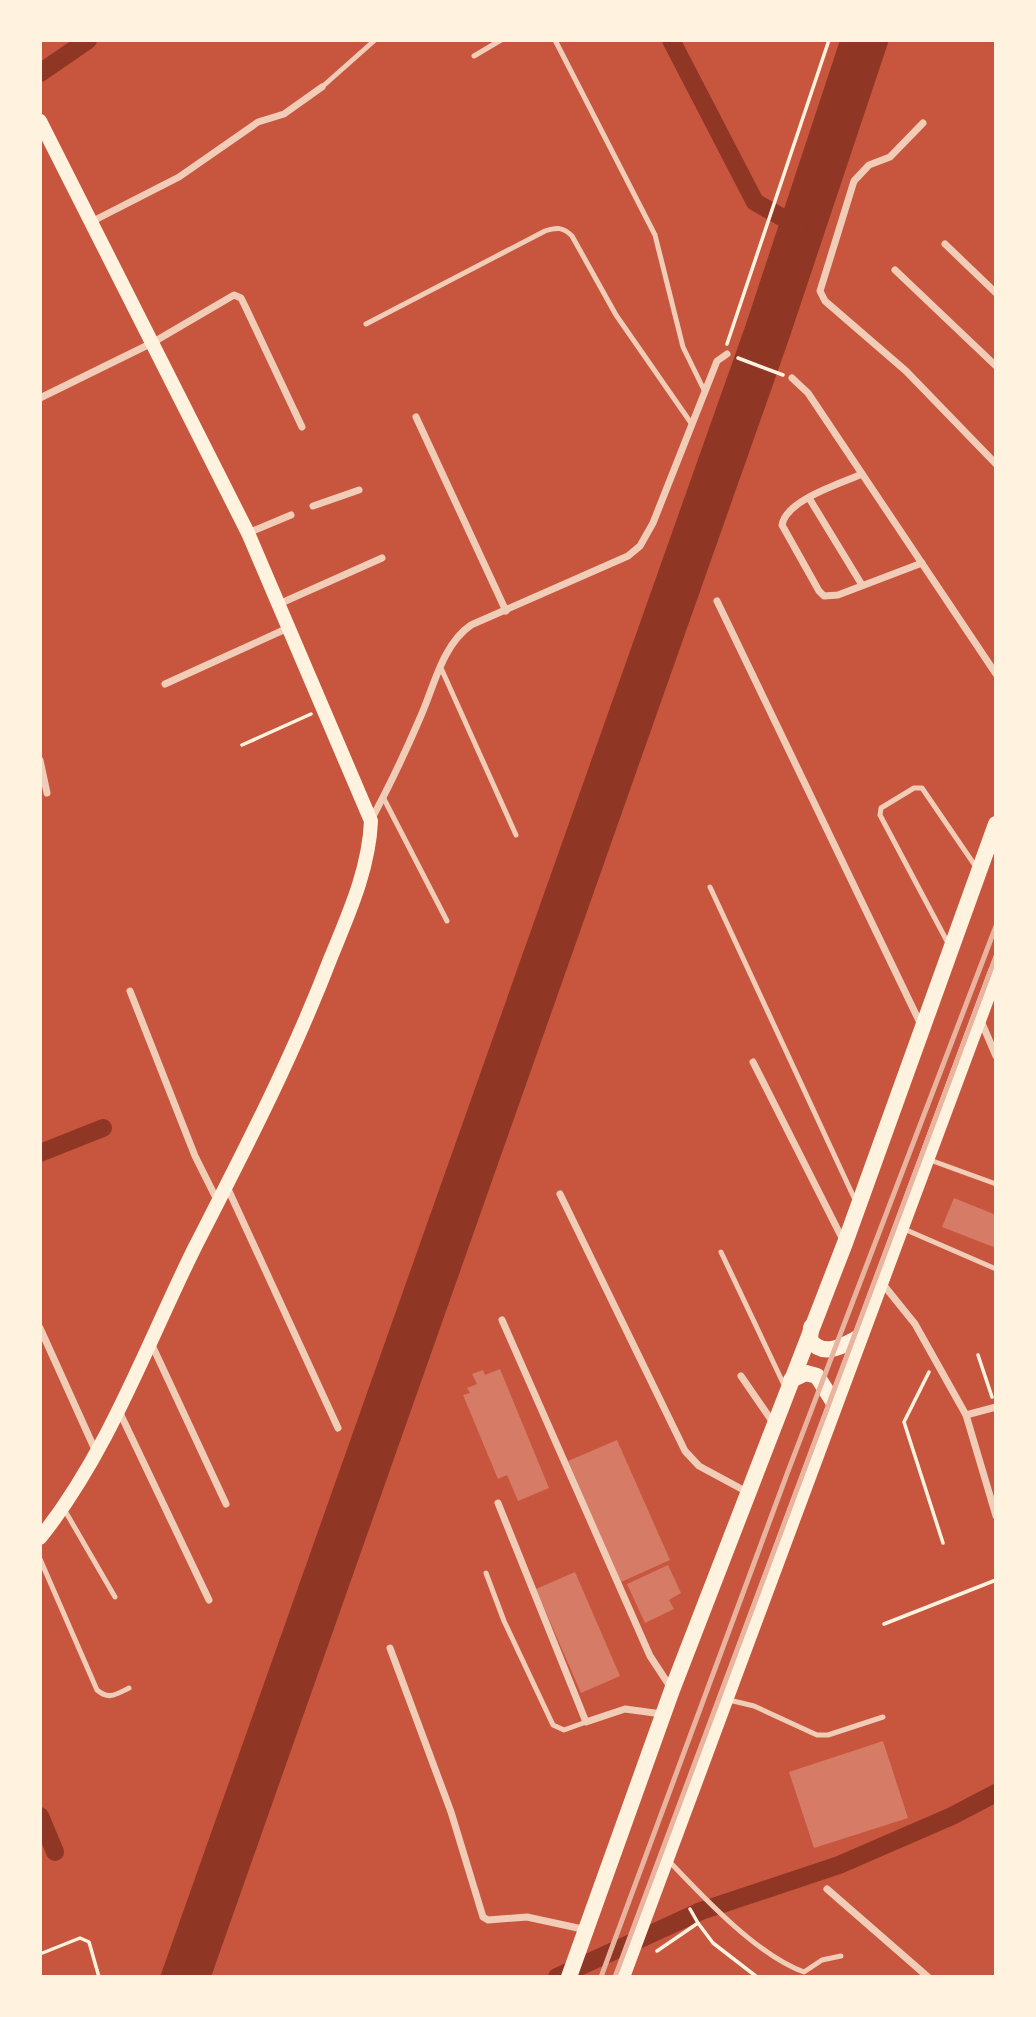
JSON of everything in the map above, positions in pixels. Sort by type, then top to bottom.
[{"type":"main road","points":[[40,121],[247,533],[371,821],[369,854],[333,953],[289,1061],[96,1452],[64,1508],[40,1538]]},
{"type":"main road","points":[[572,1969],[672,1690],[845,1243],[996,824]]},
{"type":"main road","points":[[622,1977],[996,972]]},
{"type":"main road","points":[[813,1324],[809,1334],[817,1348],[836,1348],[858,1338]]},
{"type":"main road","points":[[789,1385],[806,1373],[817,1376],[834,1403]]},
{"type":"street","points":[[91,222],[179,177],[258,122],[284,114],[322,87]]},
{"type":"street","points":[[923,122],[890,156],[869,165],[854,181],[820,291],[825,301],[906,371],[996,464]]},
{"type":"street","points":[[945,244],[996,293]]},
{"type":"street","points":[[895,270],[996,366]]},
{"type":"street","points":[[40,398],[152,343],[229,297],[237,296],[302,427]]},
{"type":"street","points":[[371,821],[441,668],[460,633],[471,625],[628,556],[640,546],[653,523],[691,423],[723,357]]},
{"type":"street","points":[[792,378],[808,393],[996,674]]},
{"type":"street","points":[[416,417],[506,611]]},
{"type":"street","points":[[862,474],[788,510],[782,525],[819,591],[831,597],[922,563]]},
{"type":"street","points":[[313,506],[359,490]]},
{"type":"street","points":[[808,498],[862,585]]},
{"type":"street","points":[[247,533],[291,514]]},
{"type":"street","points":[[279,604],[382,558]]},
{"type":"street","points":[[717,601],[922,1027]]},
{"type":"street","points":[[165,684],[288,628]]},
{"type":"street","points":[[40,760],[47,793]]},
{"type":"street","points":[[130,991],[195,1156],[219,1205]]},
{"type":"street","points":[[979,1017],[996,1056]]},
{"type":"street","points":[[753,1062],[845,1243]]},
{"type":"street","points":[[228,1189],[338,1428]]},
{"type":"street","points":[[560,1194],[685,1451],[699,1466],[749,1493]]},
{"type":"street","points":[[880,1281],[915,1324],[965,1415],[996,1516]]},
{"type":"street","points":[[502,1320],[650,1656],[672,1690]]},
{"type":"street","points":[[40,1328],[96,1452]]},
{"type":"street","points":[[150,1341],[226,1504]]},
{"type":"street","points":[[741,1376],[774,1425]]},
{"type":"street","points":[[965,1415],[995,1407]]},
{"type":"street","points":[[117,1408],[209,1600]]},
{"type":"street","points":[[498,1503],[586,1722],[625,1709],[663,1714]]},
{"type":"street","points":[[390,1648],[451,1812],[483,1917],[488,1920],[527,1917],[587,1931]]},
{"type":"street","points":[[827,1889],[928,1977]]},
{"type":"lane","points":[[474,57],[500,40]]},
{"type":"lane","points":[[555,40],[655,235],[683,347],[705,392]]},
{"type":"lane","points":[[322,87],[377,41]]},
{"type":"lane","points":[[366,324],[545,231],[556,227],[565,229],[572,236],[644,358],[691,423]]},
{"type":"lane","points":[[441,668],[516,835]]},
{"type":"lane","points":[[951,948],[880,815],[881,808],[914,788],[922,788],[978,872]]},
{"type":"lane","points":[[383,797],[447,921]]},
{"type":"lane","points":[[710,887],[858,1206]]},
{"type":"lane","points":[[925,1159],[996,1184]]},
{"type":"lane","points":[[901,1227],[996,1269]]},
{"type":"lane","points":[[722,1252],[789,1385]]},
{"type":"lane","points":[[64,1508],[115,1597]]},
{"type":"lane","points":[[40,1559],[97,1690],[105,1697],[112,1697],[129,1688]]},
{"type":"lane","points":[[486,1573],[504,1621],[553,1725],[564,1730],[586,1722]]},
{"type":"lane","points":[[725,1699],[754,1706],[817,1735],[828,1735],[883,1717]]},
{"type":"lane","points":[[666,1858],[704,1899],[785,1966],[804,1972],[822,1961],[841,1956]]},
{"type":"path","points":[[792,378],[723,357],[764,227],[829,40]]},
{"type":"path","points":[[242,745],[322,709]]},
{"type":"path","points":[[978,1355],[995,1407]]},
{"type":"path","points":[[936,1359],[904,1422],[943,1543]]},
{"type":"path","points":[[884,1624],[996,1580]]},
{"type":"path","points":[[690,1909],[713,1943],[757,1977]]},
{"type":"path","points":[[657,1951],[698,1923]]},
{"type":"path","points":[[40,1954],[80,1938],[85,1939],[89,1942],[99,1977]]},
{"type":"shaded area","points":[[840,40],[889,40],[788,342],[211,1977],[160,1977],[746,324]]},
{"type":"building","points":[[954,1198],[996,1215],[996,1248],[942,1227]]},
{"type":"building","points":[[500,1369],[549,1488],[518,1501],[507,1475],[498,1479],[463,1395],[470,1393],[467,1388],[477,1384],[472,1374],[483,1370],[485,1375]]},
{"type":"building","points":[[617,1440],[670,1560],[621,1582],[568,1461]]},
{"type":"building","points":[[668,1565],[681,1593],[669,1600],[674,1609],[645,1623],[627,1584]]},
{"type":"building","points":[[575,1572],[620,1676],[581,1693],[536,1589]]},
{"type":"building","points":[[883,1741],[908,1818],[814,1848],[789,1772]]},
{"type":"waterway","points":[[40,73],[88,40]]},
{"type":"waterway","points":[[671,40],[755,202],[799,227]]},
{"type":"waterway","points":[[40,1153],[103,1128]]},
{"type":"waterway","points":[[557,1977],[701,1911],[839,1865],[952,1816],[996,1793]]},
{"type":"waterway","points":[[40,1816],[55,1852]]},
{"type":"railway","points":[[601,1977],[787,1474],[996,926]]},
{"type":"railway","points":[[615,1977],[996,956]]}]
